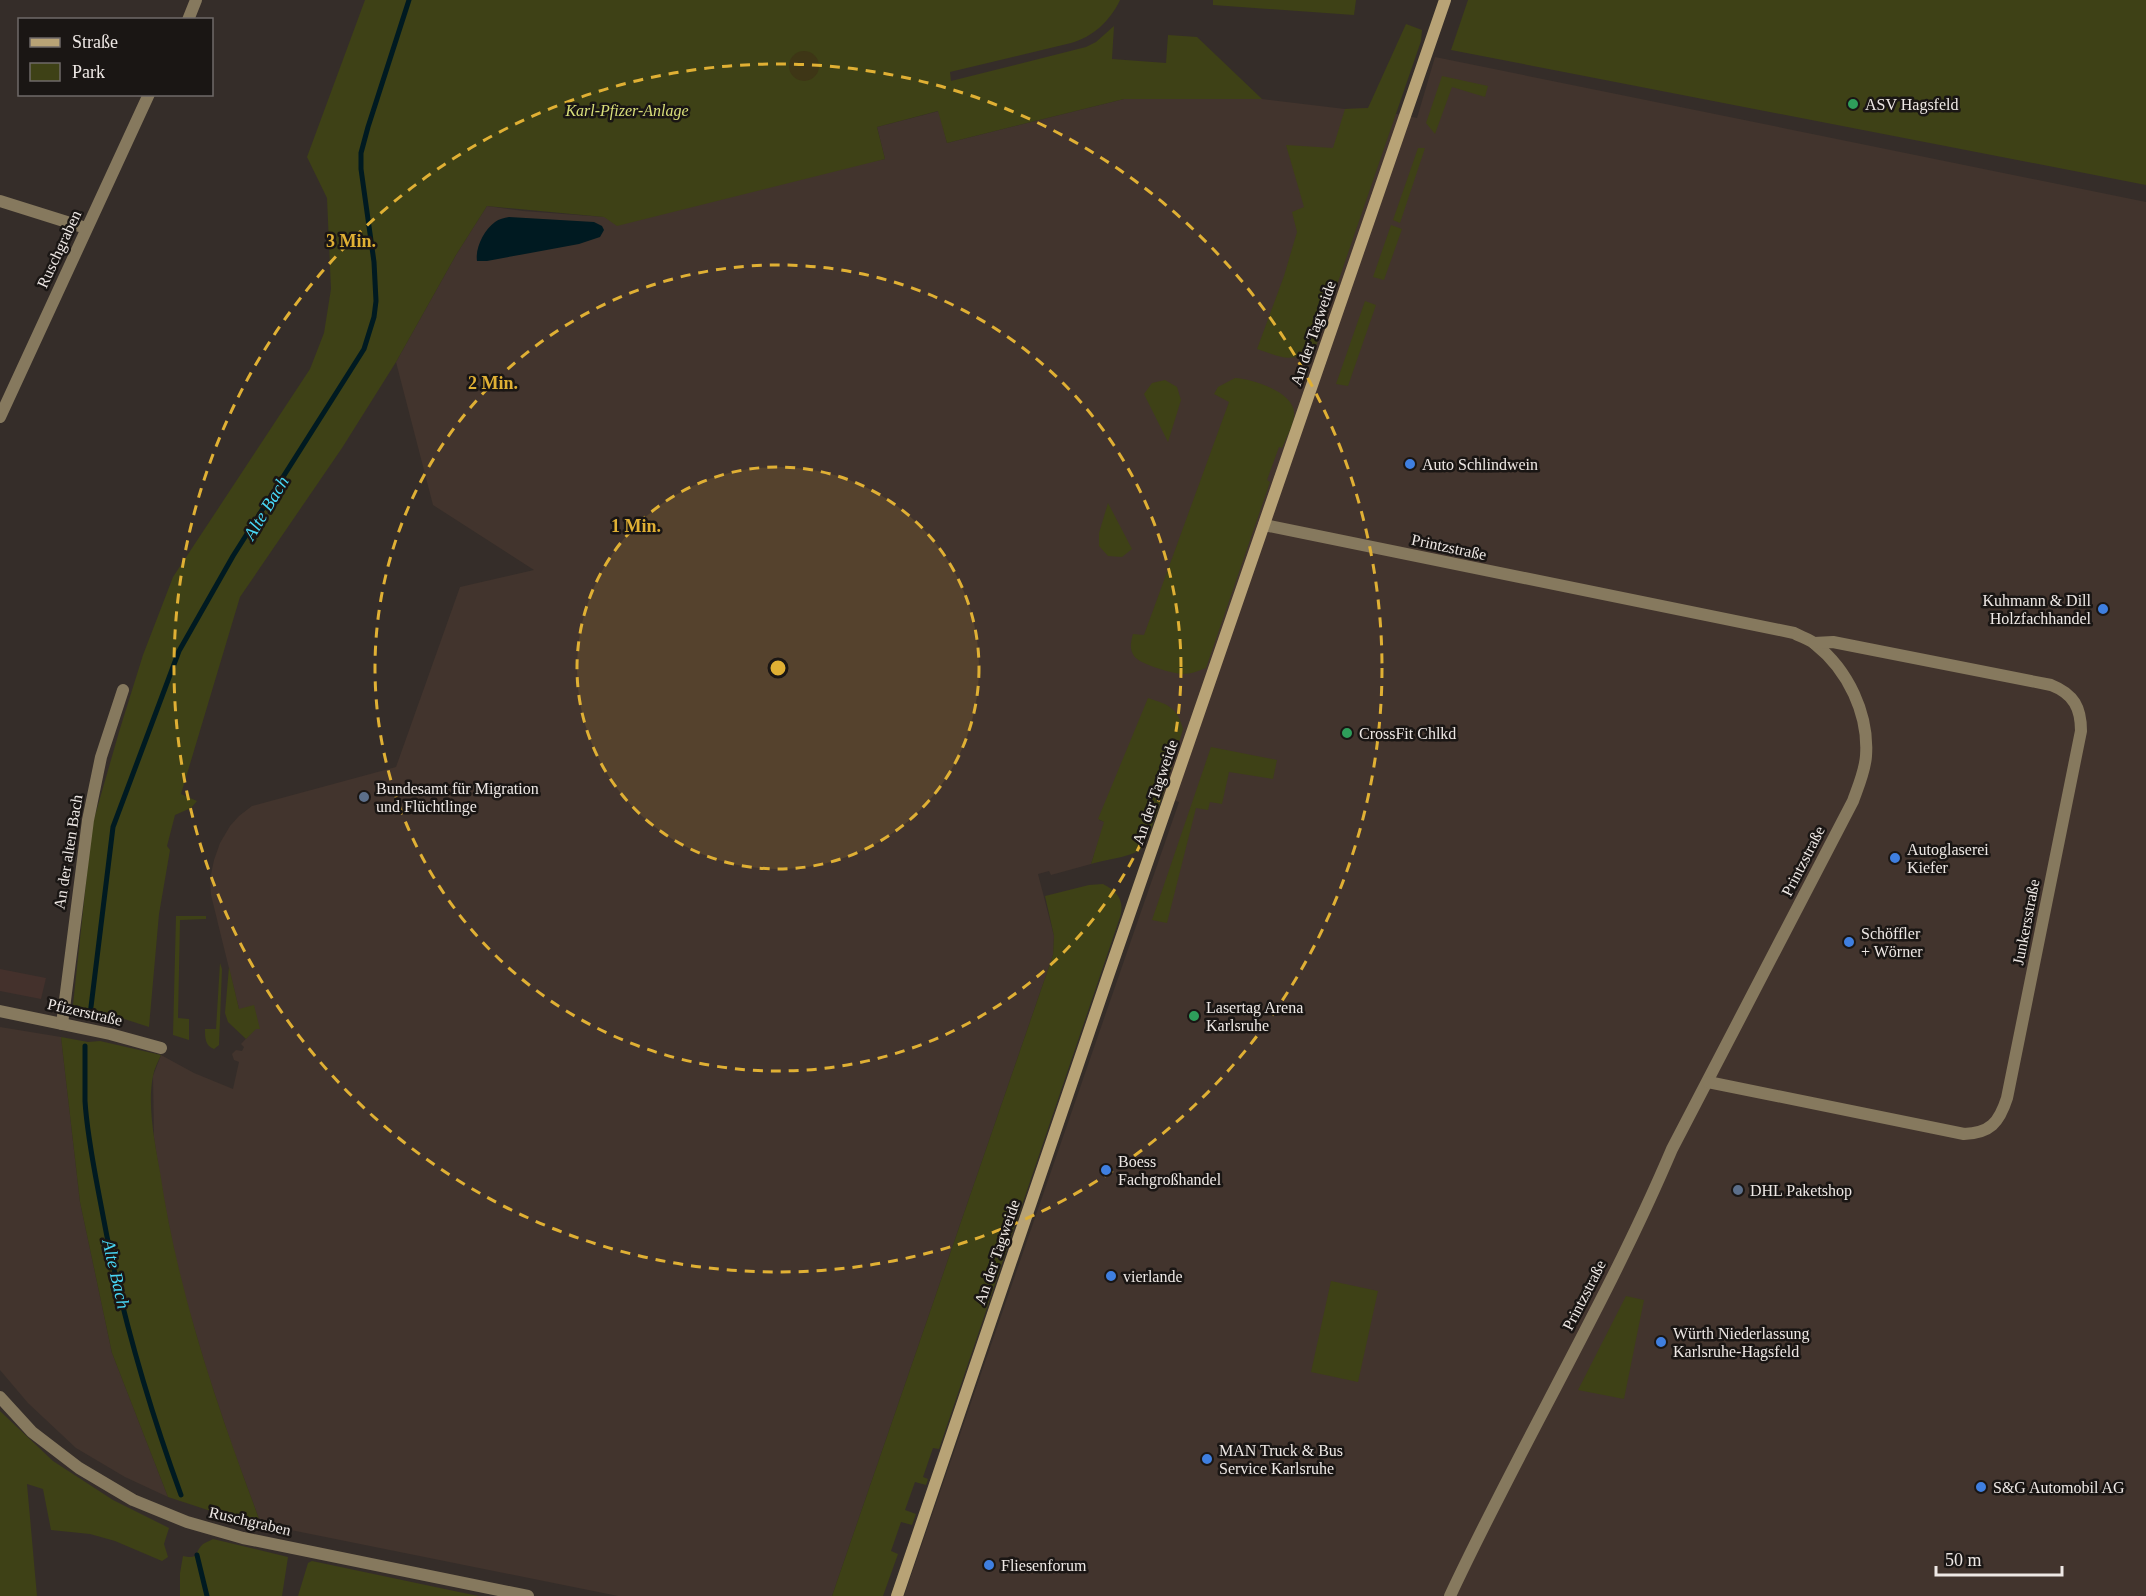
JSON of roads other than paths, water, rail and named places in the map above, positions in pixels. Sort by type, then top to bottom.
[{"type":"main road","name":"An der Tagweide","points":[[897,1596],[1445,0]]},
{"type":"street","points":[[189,18],[196,0]]},
{"type":"street","name":"Ruschgraben","points":[[0,417],[148,96]]},
{"type":"street","points":[[0,201],[86,228]]},
{"type":"street","name":"Printzstraße","points":[[1264,525],[1794,633],[1814,643],[1839,669],[1856,699],[1865,726],[1866,757],[1853,801],[1672,1149],[1652,1197],[1450,1596]]},
{"type":"street","name":"Junkersstraße","points":[[1708,1082],[1964,1134],[1988,1129],[2002,1115],[2007,1098],[2078,742],[2081,716],[2076,704],[2062,689],[2051,685],[1833,642],[1814,643]]},
{"type":"street","name":"An der alten Bach","points":[[62,1024],[88,820],[101,757],[123,690]]},
{"type":"street","name":"Pfizerstraße","points":[[0,1011],[161,1047]]},
{"type":"street","name":"Ruschgraben","points":[[0,1397],[32,1432],[79,1468],[134,1500],[187,1522],[243,1538],[528,1596]]},
{"type":"water","points":[[509,217],[594,222],[602,226],[604,230],[600,237],[579,244],[477,261],[479,245],[487,230],[497,221]]},
{"type":"waterway","name":"Alte Bach","points":[[90,1015],[113,827],[179,651],[233,556],[364,349],[374,317],[376,301],[374,262],[361,169],[361,153],[409,0]]},
{"type":"waterway","name":"Alte Bach","points":[[85,1046],[87,1126],[107,1238],[134,1349],[181,1495]]},
{"type":"waterway","name":"Alte Bach","points":[[197,1555],[207,1596]]},
{"type":"place","name":"ASV Hagsfeld","points":[[1853,104]]},
{"type":"place","name":"Auto Schlindwein","points":[[1410,464]]},
{"type":"place","name":"Kuhmann & Dill Holzfachhandel","points":[[2103,609]]},
{"type":"place","name":"CrossFit Chlkd","points":[[1347,733]]},
{"type":"place","name":"Bundesamt für Migration und Flüchtlinge","points":[[364,797]]},
{"type":"place","name":"Autoglaserei Kiefer","points":[[1895,858]]},
{"type":"place","name":"Schöffler + Wörner","points":[[1849,942]]},
{"type":"place","name":"Lasertag Arena Karlsruhe","points":[[1194,1016]]},
{"type":"place","name":"Boess Fachgroßhandel","points":[[1106,1170]]},
{"type":"place","name":"DHL Paketshop","points":[[1738,1190]]},
{"type":"place","name":"vierlande","points":[[1111,1276]]},
{"type":"place","name":"Würth Niederlassung Karlsruhe-Hagsfeld","points":[[1661,1342]]},
{"type":"place","name":"MAN Truck & Bus Service Karlsruhe","points":[[1207,1459]]},
{"type":"place","name":"S&G Automobil AG","points":[[1981,1487]]},
{"type":"place","name":"Fliesenforum","points":[[989,1565]]},
{"type":"park label","name":"Karl-Pfizer-Anlage","points":[[627,110]]}]
